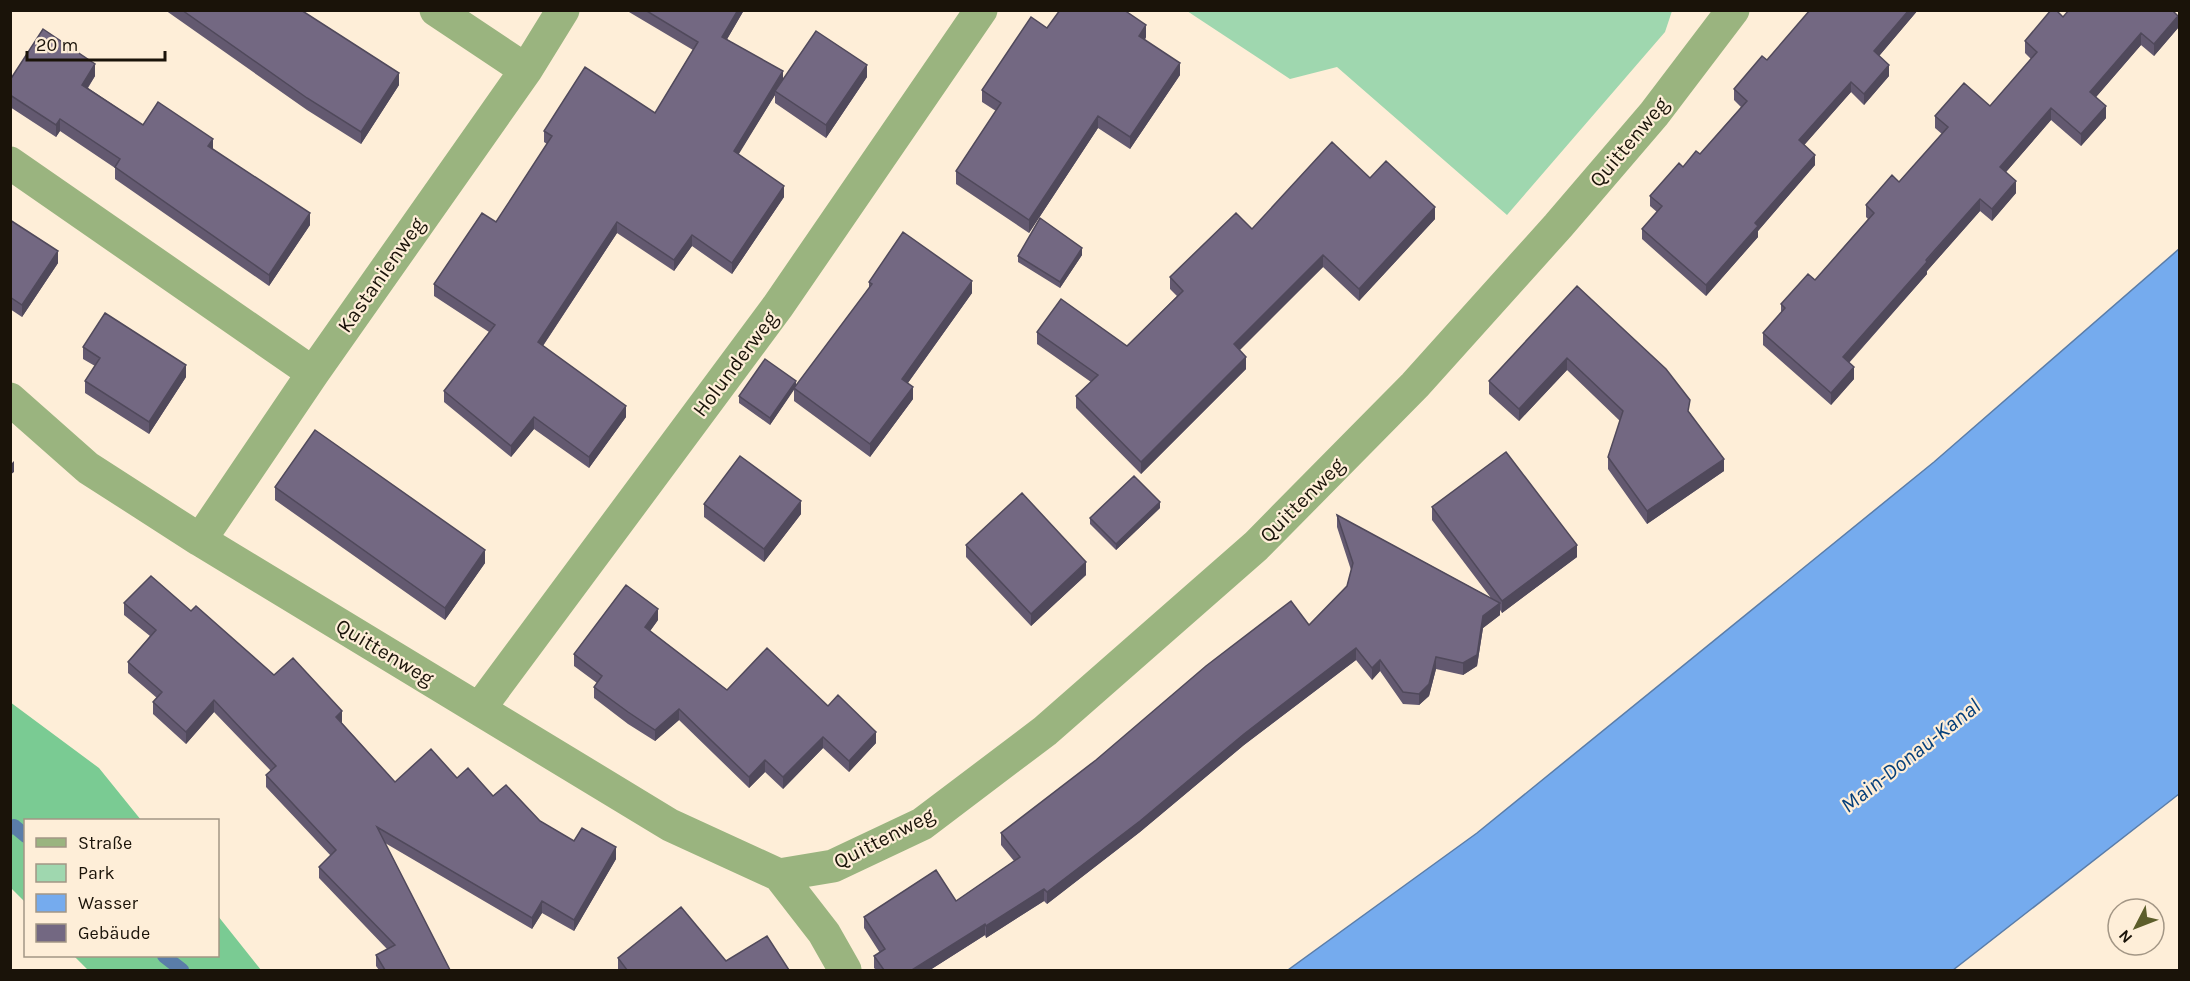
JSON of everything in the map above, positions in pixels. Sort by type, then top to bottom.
[{"type":"street","points":[[436,10],[525,70]]},
{"type":"street","name":"Kastanienweg","points":[[200,540],[313,373],[525,70],[563,10]]},
{"type":"street","name":"Holunderweg","points":[[479,709],[778,306],[981,10]]},
{"type":"street","name":"Quittenweg","points":[[778,875],[833,866],[922,824],[1045,731],[1256,546],[1415,386],[1558,226],[1654,114],[1733,10]]},
{"type":"street","points":[[10,163],[313,373]]},
{"type":"street","name":"Quittenweg","points":[[10,399],[88,468],[200,540],[670,825],[778,875],[824,933],[845,970]]},
{"type":"green space","points":[[1187,11],[1672,11],[1665,32],[1507,215],[1337,67],[1290,79]]},
{"type":"green space","points":[[10,702],[99,768],[140,819],[24,819],[24,901],[11,888]]},
{"type":"green space","points":[[219,917],[261,970],[88,970],[75,957],[219,957]]},
{"type":"water","name":"Main-Donau-Kanal","points":[[2179,249],[2179,794],[1953,970],[1288,970],[1477,833],[1934,462]]},
{"type":"building","points":[[182,10],[301,10],[399,73],[361,132],[307,98]]},
{"type":"building","points":[[645,10],[738,10],[722,37],[783,71],[734,151],[784,186],[732,263],[692,235],[674,260],[617,222],[538,342],[626,406],[589,457],[534,417],[511,446],[444,391],[495,325],[434,284],[482,213],[496,222],[552,136],[544,131],[585,67],[655,113],[698,42]]},
{"type":"building","points":[[1060,10],[1124,10],[1146,25],[1139,36],[1180,63],[1130,137],[1098,116],[1029,220],[956,171],[1001,103],[982,90],[1031,17],[1047,28]]},
{"type":"building","points":[[1810,10],[1909,10],[1874,51],[1889,65],[1864,94],[1851,82],[1799,140],[1815,155],[1755,223],[1758,226],[1706,285],[1642,229],[1662,206],[1650,196],[1679,163],[1683,167],[1696,151],[1700,154],[1747,101],[1734,89],[1762,56],[1767,60]]},
{"type":"building","points":[[2051,10],[2056,10],[2063,17],[2069,10],[2172,10],[2178,16],[2154,44],[2141,33],[2090,92],[2106,106],[2081,134],[2051,108],[2000,167],[2016,181],[1992,209],[1980,199],[1926,260],[1927,262],[1843,357],[1854,367],[1831,393],[1763,333],[1785,308],[1781,304],[1808,274],[1815,280],[1874,213],[1866,205],[1892,175],[1899,182],[1948,127],[1935,116],[1964,83],[1990,106],[2037,52],[2025,41]]},
{"type":"building","points":[[43,29],[95,64],[82,85],[143,125],[158,102],[213,139],[208,146],[310,213],[269,275],[115,167],[120,159],[60,119],[56,125],[10,95],[10,80]]},
{"type":"building","points":[[816,31],[867,65],[826,125],[775,91]]},
{"type":"building","points":[[1332,142],[1370,178],[1386,161],[1435,207],[1359,289],[1323,255],[1234,344],[1246,357],[1141,462],[1076,396],[1098,375],[1037,332],[1061,299],[1127,346],[1183,291],[1170,277],[1236,213],[1252,229]]},
{"type":"building","points":[[1040,218],[1082,248],[1060,282],[1018,256]]},
{"type":"building","points":[[10,220],[58,251],[22,305],[10,297]]},
{"type":"building","points":[[903,232],[972,281],[902,379],[913,387],[870,444],[794,388],[872,284],[869,282]]},
{"type":"building","points":[[1577,286],[1666,369],[1690,400],[1688,411],[1724,459],[1647,511],[1608,457],[1623,411],[1567,358],[1519,409],[1489,381]]},
{"type":"building","points":[[105,313],[186,365],[149,422],[85,381],[100,358],[83,347]]},
{"type":"building","points":[[765,359],[796,381],[770,418],[739,396]]},
{"type":"building","points":[[315,430],[485,550],[445,608],[275,487]]},
{"type":"building","points":[[1506,452],[1577,545],[1502,601],[1432,507]]},
{"type":"building","points":[[740,456],[801,501],[764,549],[704,504]]},
{"type":"building","points":[[1134,476],[1160,502],[1116,544],[1090,518]]},
{"type":"building","points":[[1022,493],[1086,562],[1031,614],[966,545]]},
{"type":"building","points":[[1337,515],[1500,603],[1483,616],[1477,655],[1463,663],[1436,657],[1429,684],[1419,694],[1403,692],[1380,660],[1372,668],[1356,648],[1244,734],[1140,821],[1047,892],[1044,889],[912,970],[884,970],[874,956],[885,949],[864,917],[936,870],[956,901],[1020,857],[1001,833],[1096,760],[1206,666],[1291,601],[1309,625],[1347,586],[1353,563]]},
{"type":"building","points":[[151,576],[191,611],[196,606],[274,675],[293,658],[342,711],[336,717],[395,782],[431,749],[457,778],[468,768],[493,796],[506,785],[540,821],[574,841],[582,828],[616,847],[574,920],[542,901],[532,918],[377,827],[450,970],[385,970],[376,955],[395,945],[319,867],[336,850],[266,775],[276,766],[214,700],[186,732],[153,702],[162,692],[128,662],[156,630],[124,603]]},
{"type":"building","points":[[626,585],[658,609],[645,627],[727,690],[767,648],[828,706],[838,695],[876,732],[849,761],[823,737],[783,777],[765,760],[749,777],[679,709],[655,730],[594,687],[602,676],[574,654]]},
{"type":"building","points":[[681,907],[726,961],[767,936],[789,970],[627,970],[618,958]]},
{"type":"waterway","points":[[10,828],[14,826],[24,834]]},
{"type":"waterway","points":[[165,957],[182,970]]}]
